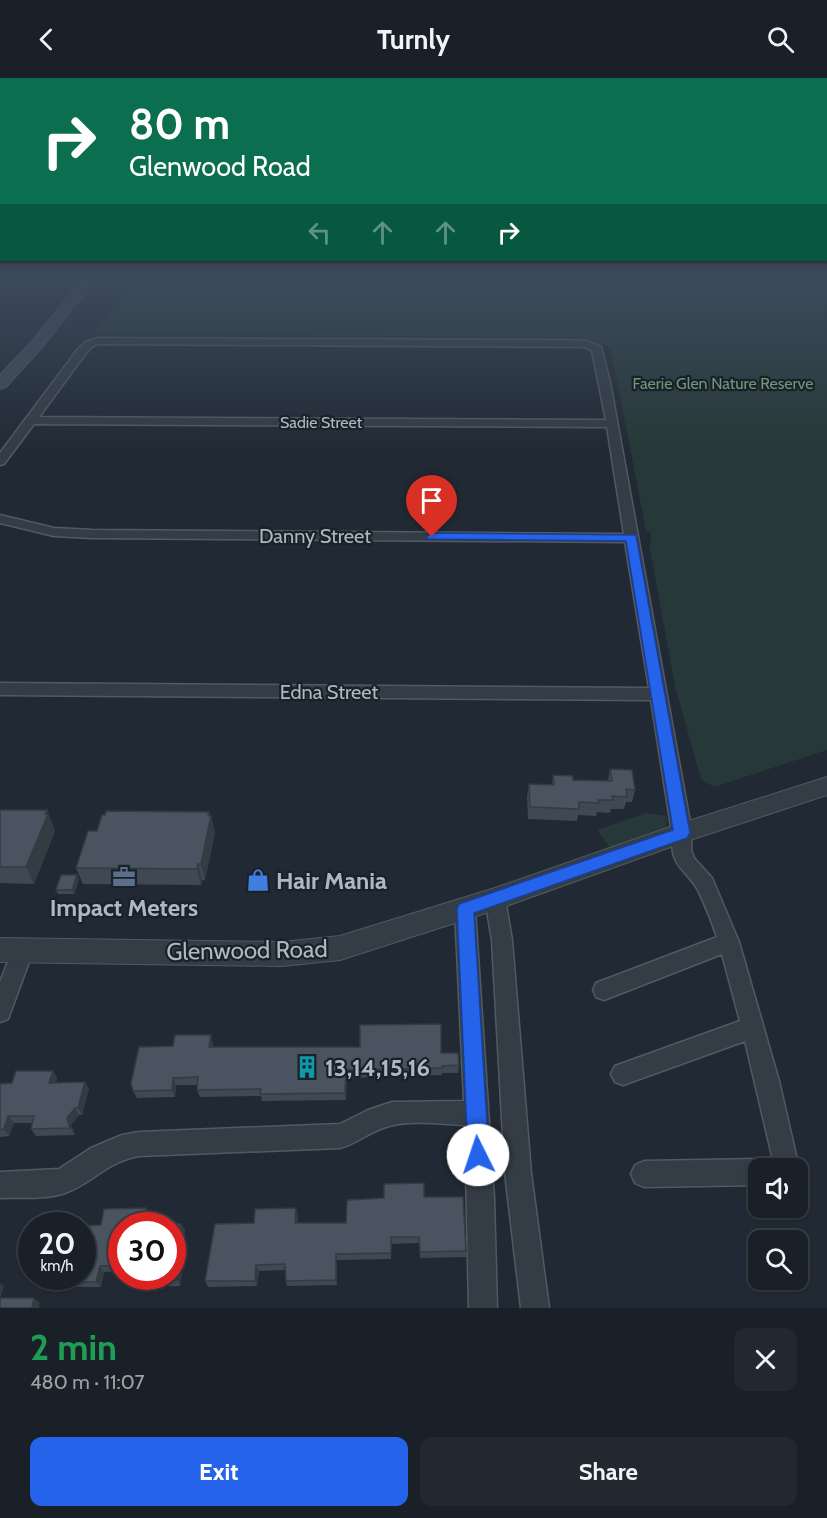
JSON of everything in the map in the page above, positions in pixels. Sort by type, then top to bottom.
[{"type":"main road","points":[[0,363],[25,335]]},
{"type":"main road","points":[[0,384],[44,335]]},
{"type":"street","points":[[0,460],[86,346],[106,340],[587,344],[596,348],[599,353],[612,424],[682,833],[681,850],[686,863],[705,884],[729,942],[767,1081],[785,1158]]},
{"type":"street","name":"Sadie Street","points":[[30,420],[612,424]]},
{"type":"street","name":"Danny Street","points":[[0,519],[54,532],[92,534],[632,538]]},
{"type":"street","name":"Edna Street","points":[[0,689],[658,694]]},
{"type":"street","name":"Glenwood Road","points":[[11,951],[282,954],[310,952],[361,943],[827,786]]},
{"type":"street","points":[[495,899],[502,940],[518,1173],[536,1308]]},
{"type":"street","points":[[465,909],[481,1198],[483,1308]]},
{"type":"street","points":[[603,990],[729,942]]},
{"type":"street","points":[[0,1012],[11,951]]},
{"type":"street","points":[[623,1074],[752,1028]]},
{"type":"street","points":[[0,1185],[45,1184],[63,1180],[100,1157],[122,1147],[140,1144],[340,1136],[357,1130],[371,1120],[389,1114],[476,1113]]},
{"type":"street","points":[[644,1174],[748,1172]]},
{"type":"green space","name":"Faerie Glen Nature Reserve","points":[[328,335],[827,335],[827,750],[714,787],[701,779],[675,686],[649,543],[651,533],[646,531],[611,349],[605,344],[581,338]]},
{"type":"green space","points":[[646,813],[667,816],[666,830],[617,857],[597,830]]},
{"type":"building","points":[[610,769],[632,770],[635,790],[626,789],[627,797],[612,796],[613,800],[598,800],[599,803],[579,802],[579,809],[530,807],[529,784],[554,785],[553,775],[573,776],[573,780],[612,781]]},
{"type":"building","points":[[0,810],[47,810],[45,814],[48,814],[26,867],[0,867]]},
{"type":"building","points":[[106,811],[209,812],[208,816],[211,816],[201,864],[198,864],[197,869],[76,868],[88,831],[97,831],[102,815],[105,815]]},
{"type":"building","points":[[61,875],[77,875],[72,890],[56,890]]},
{"type":"building","points":[[441,1024],[441,1053],[458,1053],[459,1065],[442,1066],[442,1068],[346,1070],[345,1093],[260,1094],[261,1089],[197,1090],[198,1077],[173,1078],[172,1090],[133,1091],[131,1083],[139,1047],[173,1046],[175,1035],[211,1035],[209,1047],[360,1047],[360,1025]]},
{"type":"building","points":[[16,1071],[53,1071],[49,1083],[85,1082],[78,1108],[75,1108],[67,1118],[70,1128],[31,1129],[34,1116],[8,1116],[4,1129],[0,1130],[0,1084],[12,1083]]},
{"type":"building","points":[[424,1183],[424,1197],[463,1197],[466,1251],[420,1252],[419,1237],[391,1237],[391,1253],[336,1254],[336,1280],[286,1281],[285,1264],[256,1265],[255,1281],[205,1281],[215,1224],[254,1223],[255,1209],[296,1208],[295,1223],[346,1223],[347,1200],[384,1198],[384,1184]]},
{"type":"building","points":[[146,1208],[145,1212],[108,1212],[108,1266],[100,1266],[96,1282],[96,1225],[101,1225],[104,1209]]},
{"type":"building","points":[[0,1298],[34,1298],[32,1308],[0,1308]]},
{"type":"place","name":"Impact Meters","points":[[124,877]]},
{"type":"place","name":"Hair Mania","points":[[258,880]]},
{"type":"place","name":"13,14,15,16","points":[[307,1067]]},
{"type":"route","points":[[432,537],[632,538],[682,833],[465,909],[478,1155]]}]
